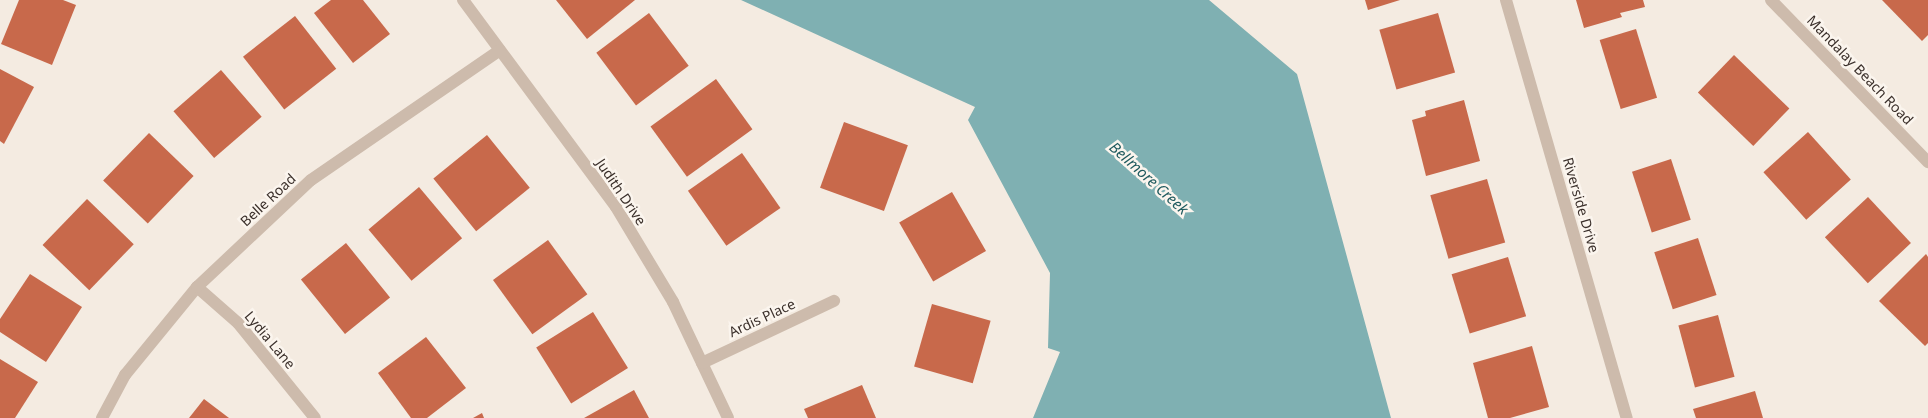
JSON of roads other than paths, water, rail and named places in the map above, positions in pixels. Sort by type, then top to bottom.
[{"type":"street","name":"Judith Drive","points":[[463,0],[616,207],[673,302],[728,418]]},
{"type":"street","name":"Riverside Drive","points":[[1506,0],[1627,418]]},
{"type":"street","name":"Mandalay Beach Road","points":[[1771,0],[1928,162]]},
{"type":"street","name":"Belle Road","points":[[102,418],[125,375],[197,287],[311,180],[500,50]]},
{"type":"street","name":"Lydia Lane","points":[[197,287],[238,323],[315,418]]},
{"type":"street","name":"Ardis Place","points":[[702,362],[834,301]]},
{"type":"water","name":"Bellmore Creek","points":[[741,0],[1209,0],[1297,74],[1391,418],[1033,418],[1060,352],[1048,348],[1050,273],[968,120],[975,107]]}]
